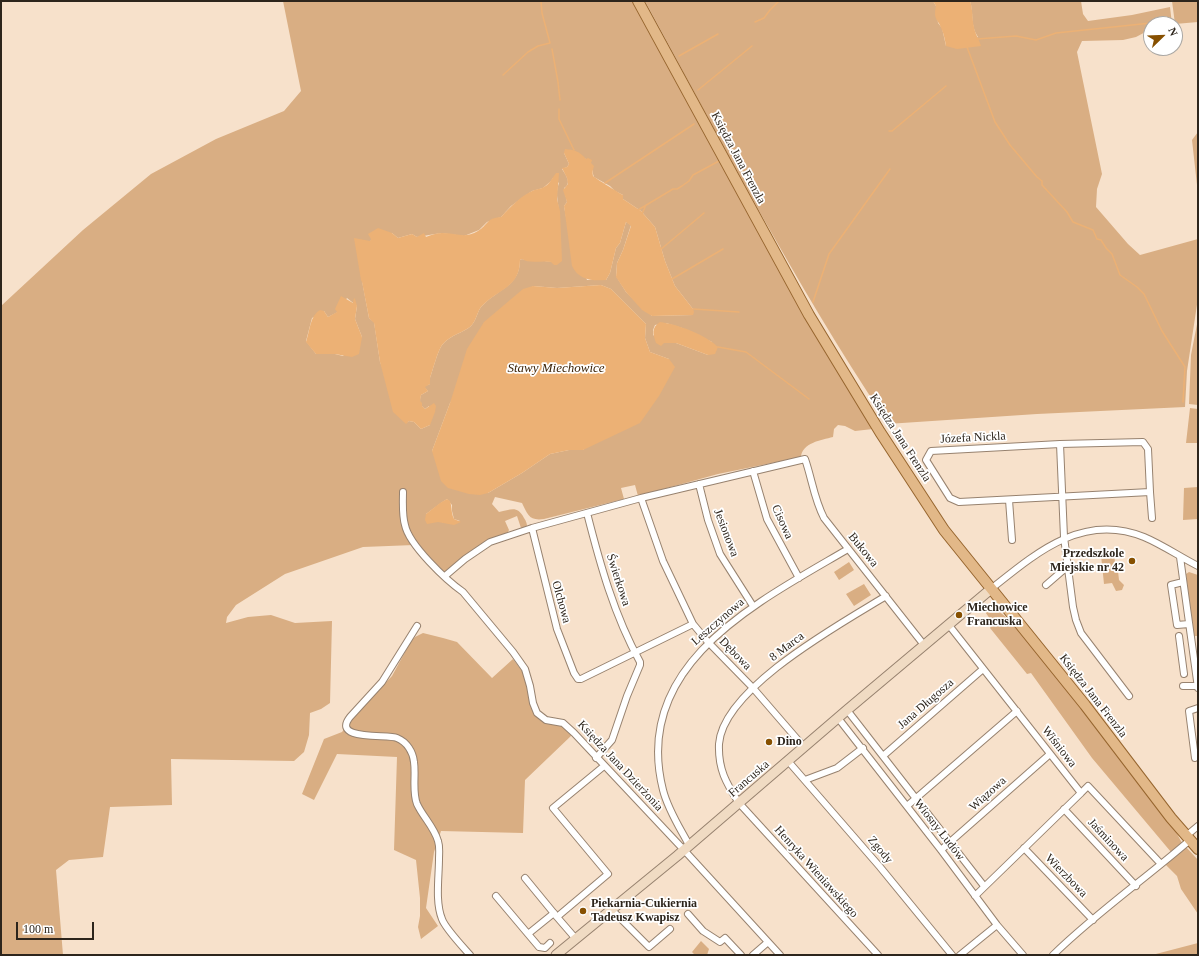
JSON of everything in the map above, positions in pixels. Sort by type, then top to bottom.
[{"type":"main road","name":"Księdza Jana Frenzla","points":[[638,1],[774,252],[827,345],[880,432],[944,530],[1085,705],[1160,804],[1198,849]]},
{"type":"street","name":"Józefa Nickla","points":[[1150,492],[959,502],[950,498],[926,460],[931,451],[1060,444],[1143,442],[1148,449],[1152,518]]},
{"type":"street","points":[[1060,444],[1064,537],[1076,620],[1081,633],[1129,696]]},
{"type":"street","name":"Bukowa","points":[[753,471],[805,459],[818,506],[824,518],[924,645]]},
{"type":"street","points":[[445,576],[465,559],[490,542],[532,528],[641,498],[753,471]]},
{"type":"street","name":"Cisowa","points":[[753,471],[767,519],[799,578]]},
{"type":"street","name":"Jesionowa","points":[[699,484],[708,520],[720,554],[753,606]]},
{"type":"street","name":"Księdza Jana Dzierżonia","points":[[403,492],[404,525],[414,545],[453,585],[463,592],[513,652],[525,669],[530,686],[532,703],[537,713],[546,720],[563,723],[686,848],[780,955]]},
{"type":"street","name":"Dębowa","points":[[641,498],[663,561],[693,624],[708,642],[753,688],[804,747]]},
{"type":"street","points":[[1009,500],[1012,540]]},
{"type":"street","name":"Świerkowa","points":[[587,513],[597,553],[618,618],[640,662],[626,696],[612,740],[596,758]]},
{"type":"street","name":"Olchowa","points":[[532,528],[557,629],[574,673],[578,679],[582,679],[634,652]]},
{"type":"street","points":[[991,589],[1037,553],[1064,537],[1082,531],[1119,530],[1143,536],[1198,566]]},
{"type":"street","name":"Leszczynowa","points":[[686,848],[663,791],[658,758],[659,736],[664,713],[682,673],[708,642],[753,606],[848,549]]},
{"type":"street","points":[[1180,557],[1197,687],[1183,686]]},
{"type":"street","points":[[1046,585],[1068,566]]},
{"type":"street","points":[[1183,582],[1171,585],[1177,625],[1188,624]]},
{"type":"street","name":"Francuska","points":[[556,955],[686,848],[991,589]]},
{"type":"street","name":"8 Marca","points":[[739,803],[725,782],[721,770],[719,742],[730,715],[753,688],[802,649],[886,596]]},
{"type":"street","points":[[634,652],[693,624]]},
{"type":"street","name":"Wiśniowa","points":[[948,624],[1081,793]]},
{"type":"street","points":[[417,626],[382,682],[350,717],[346,722],[346,727],[349,732],[356,734],[390,736],[398,738],[404,742],[413,755],[416,803],[433,830],[439,846],[438,905],[442,920],[470,955]]},
{"type":"street","points":[[1179,636],[1184,674]]},
{"type":"street","points":[[1182,659],[1194,657]]},
{"type":"street","name":"Jana Długosza","points":[[883,756],[983,670]]},
{"type":"street","points":[[1195,758],[1189,711],[1198,708]]},
{"type":"street","name":"Wiosny Ludów","points":[[847,710],[984,886]]},
{"type":"street","points":[[906,806],[1017,711]]},
{"type":"street","name":"Wiosny Ludów","points":[[838,718],[942,850],[997,925],[1023,955]]},
{"type":"street","points":[[805,780],[837,768],[863,748]]},
{"type":"street","name":"Wiązowa","points":[[942,850],[1050,754]]},
{"type":"street","name":"Zgody","points":[[788,761],[877,864],[952,955]]},
{"type":"street","points":[[528,934],[608,874],[554,808],[604,766]]},
{"type":"street","points":[[975,896],[1088,786],[1161,864]]},
{"type":"street","name":"Henryka Wieniawskiego","points":[[739,803],[878,955]]},
{"type":"street","name":"Jaśminowa","points":[[1064,809],[1136,886]]},
{"type":"street","points":[[1053,955],[1112,903],[1136,886],[1161,864],[1188,838],[1198,826]]},
{"type":"street","name":"Wierzbowa","points":[[1024,848],[1093,920]]},
{"type":"street","points":[[525,878],[576,939]]},
{"type":"street","points":[[496,896],[539,947],[545,948],[550,943]]},
{"type":"street","points":[[612,910],[649,947],[670,929]]},
{"type":"street","points":[[688,914],[703,931],[720,942],[725,938],[741,955]]},
{"type":"street","points":[[960,955],[997,925]]},
{"type":"street","points":[[753,955],[768,942]]},
{"type":"shaded area","points":[[283,1],[632,1],[825,352],[873,429],[855,431],[845,426],[838,425],[834,429],[833,437],[808,445],[802,452],[801,457],[718,474],[638,496],[635,485],[621,488],[624,499],[544,519],[532,518],[522,503],[495,497],[492,504],[499,512],[513,509],[519,511],[527,523],[527,527],[521,528],[517,516],[505,521],[509,530],[508,532],[446,571],[441,571],[414,545],[363,547],[285,574],[236,605],[227,617],[226,623],[248,617],[271,615],[295,623],[332,621],[330,703],[321,709],[310,713],[309,735],[304,752],[294,761],[171,759],[172,805],[110,807],[103,857],[69,860],[56,870],[63,955],[1,955],[1,306],[83,230],[151,174],[216,139],[284,111],[301,91]],"holes":[[[564,153],[586,159],[593,167],[594,177],[623,195],[623,199],[641,211],[655,227],[665,261],[675,286],[693,309],[693,315],[652,316],[626,292],[616,276],[617,263],[631,225],[626,222],[620,243],[616,248],[610,273],[606,280],[587,280],[568,228],[564,206],[567,202],[564,188],[568,182],[562,169],[567,167],[569,164]],[[553,178],[559,183],[557,191],[559,218],[552,262],[520,260],[519,269],[516,276],[507,286],[481,307],[475,321],[471,326],[449,338],[443,344],[439,350],[430,378],[430,384],[425,386],[428,391],[420,397],[420,403],[423,408],[425,409],[429,406],[430,425],[421,429],[414,422],[409,421],[406,423],[380,362],[374,322],[369,318],[362,281],[370,241],[392,233],[398,238],[412,234],[417,237],[441,233],[464,236],[479,230],[487,222],[501,217],[511,206],[532,191],[543,188]],[[601,285],[611,289],[646,324],[645,338],[650,352],[669,359],[583,450],[569,450],[550,454],[488,493],[432,451],[450,403],[533,286],[557,288]],[[347,298],[357,306],[355,319],[362,337],[343,356],[335,354],[316,354],[306,341],[312,318],[324,311],[328,317],[338,312]],[[666,323],[682,328],[712,342],[708,355],[676,343],[664,343],[653,335],[655,325]],[[447,499],[452,505],[454,519],[460,521],[446,523],[426,514]]]},
{"type":"shaded area","points":[[645,1],[933,1],[936,6],[938,23],[942,28],[946,46],[978,37],[973,24],[970,1],[1081,1],[1083,14],[1088,21],[1132,15],[1170,7],[1171,16],[1143,16],[1143,33],[1136,37],[1123,40],[1082,41],[1077,52],[1102,174],[1097,189],[1096,207],[1128,244],[1140,255],[1198,239],[1198,298],[1187,371],[1185,407],[1037,414],[887,424],[789,264]]},
{"type":"shaded area","points":[[1172,1],[1198,1],[1198,22],[1183,23],[1183,16],[1174,16]]},
{"type":"shaded area","points":[[1198,132],[1198,194],[1192,140]]},
{"type":"shaded area","points":[[1198,319],[1198,405],[1189,404],[1191,355]]},
{"type":"shaded area","points":[[1190,408],[1198,409],[1198,443],[1186,443]]},
{"type":"shaded area","points":[[1198,487],[1198,519],[1183,520],[1184,488]]},
{"type":"shaded area","points":[[1114,554],[1115,562],[1117,562],[1119,580],[1124,585],[1122,590],[1116,591],[1112,583],[1104,584],[1101,555]]},
{"type":"shaded area","points":[[849,562],[854,570],[839,580],[834,572]]},
{"type":"shaded area","points":[[1189,572],[1198,575],[1198,646],[1197,636],[1194,636],[1186,574]]},
{"type":"shaded area","points":[[864,584],[871,595],[854,606],[846,594]]},
{"type":"shaded area","points":[[989,605],[1004,615],[1024,637],[1091,719],[1170,821],[1182,843],[1171,852],[1092,758],[1031,673],[1027,674],[990,628],[993,623],[983,609]]},
{"type":"shaded area","points":[[423,633],[457,642],[492,678],[513,659],[522,671],[528,685],[531,708],[539,719],[549,723],[562,725],[572,735],[525,780],[523,833],[441,831],[434,852],[426,908],[438,926],[421,939],[418,927],[420,916],[420,898],[416,860],[394,850],[397,757],[337,754],[314,800],[302,794],[324,739],[342,732],[354,716],[392,676],[410,643],[415,637]]},
{"type":"shaded area","points":[[1186,847],[1198,860],[1198,914],[1181,889],[1177,876],[1165,864]]},
{"type":"shaded area","points":[[701,941],[709,949],[707,955],[695,955],[692,952]]},
{"type":"shaded area","points":[[1198,943],[1198,955],[1152,955]]},
{"type":"water","points":[[933,1],[970,1],[975,30],[981,46],[957,49],[946,46],[943,32],[936,17],[936,6]]},
{"type":"water","points":[[565,149],[577,151],[586,159],[588,158],[592,160],[591,163],[594,166],[593,176],[623,195],[623,199],[641,211],[655,227],[665,261],[675,286],[693,309],[693,315],[652,316],[642,310],[626,292],[616,277],[617,263],[631,226],[626,222],[620,243],[616,248],[610,273],[606,280],[586,279],[575,271],[572,266],[564,206],[567,202],[563,190],[568,184],[562,168],[567,167],[569,164],[564,153]]},
{"type":"water","points":[[556,173],[559,173],[557,199],[560,211],[562,261],[557,265],[554,265],[551,262],[520,260],[519,269],[513,282],[481,307],[475,321],[471,326],[449,338],[441,347],[430,378],[430,384],[425,387],[428,391],[421,395],[420,401],[425,409],[434,403],[436,406],[430,425],[421,429],[414,422],[409,421],[406,424],[393,412],[380,362],[374,323],[369,318],[354,238],[370,241],[371,239],[368,234],[378,228],[392,233],[398,238],[412,234],[417,237],[424,233],[426,237],[440,233],[469,235],[481,229],[490,220],[501,217],[524,196],[532,191],[546,186]]},
{"type":"water","name":"Stawy Miechowice","points":[[601,285],[611,289],[646,324],[645,338],[650,352],[669,359],[675,367],[659,396],[640,423],[583,450],[569,450],[550,454],[488,493],[480,495],[469,494],[448,488],[441,481],[432,451],[450,403],[467,349],[484,322],[523,289],[533,286],[557,288]]},
{"type":"water","points":[[341,296],[353,303],[354,298],[355,299],[357,306],[355,319],[362,337],[359,354],[352,357],[335,354],[316,354],[306,342],[312,320],[320,310],[324,311],[328,317],[337,312],[335,309]]},
{"type":"water","points":[[660,322],[683,328],[706,338],[718,347],[715,354],[708,355],[676,343],[664,343],[661,346],[656,343],[654,334],[655,327]]},
{"type":"water","points":[[447,499],[450,501],[454,519],[461,522],[454,525],[438,522],[427,524],[425,520],[426,514]]},
{"type":"waterway","points":[[503,75],[528,52],[538,46],[550,43],[542,13],[541,1]]},
{"type":"waterway","points":[[755,22],[764,18],[779,1]]},
{"type":"waterway","points":[[977,39],[1016,36],[1036,40],[1056,33],[1143,24]]},
{"type":"waterway","points":[[679,56],[718,34]]},
{"type":"waterway","points":[[698,90],[752,46]]},
{"type":"waterway","points":[[967,47],[995,122],[1010,145],[1042,181],[1042,185],[1067,212],[1073,222],[1093,230],[1097,239],[1101,240],[1112,254],[1120,275],[1144,294],[1162,331],[1185,367],[1183,402]]},
{"type":"waterway","points":[[552,49],[560,100]]},
{"type":"waterway","points":[[889,131],[892,131],[946,86]]},
{"type":"waterway","points":[[559,109],[559,119],[574,150]]},
{"type":"waterway","points":[[605,183],[694,124]]},
{"type":"waterway","points":[[638,210],[673,189],[677,189],[682,186],[689,181],[693,175],[719,161]]},
{"type":"waterway","points":[[813,302],[829,254],[890,169]]},
{"type":"waterway","points":[[642,214],[646,205]]},
{"type":"waterway","points":[[660,250],[704,213]]},
{"type":"waterway","points":[[672,279],[723,249]]},
{"type":"waterway","points":[[693,309],[739,312]]},
{"type":"waterway","points":[[718,347],[746,352],[809,399]]},
{"type":"place","name":"Przedszkole Miejskie nr 42","points":[[1132,561]]},
{"type":"place","name":"Miechowice Francuska","points":[[959,615]]},
{"type":"place","name":"Dino","points":[[769,742]]},
{"type":"place","name":"Piekarnia-Cukiernia Tadeusz Kwapisz","points":[[583,911]]}]
